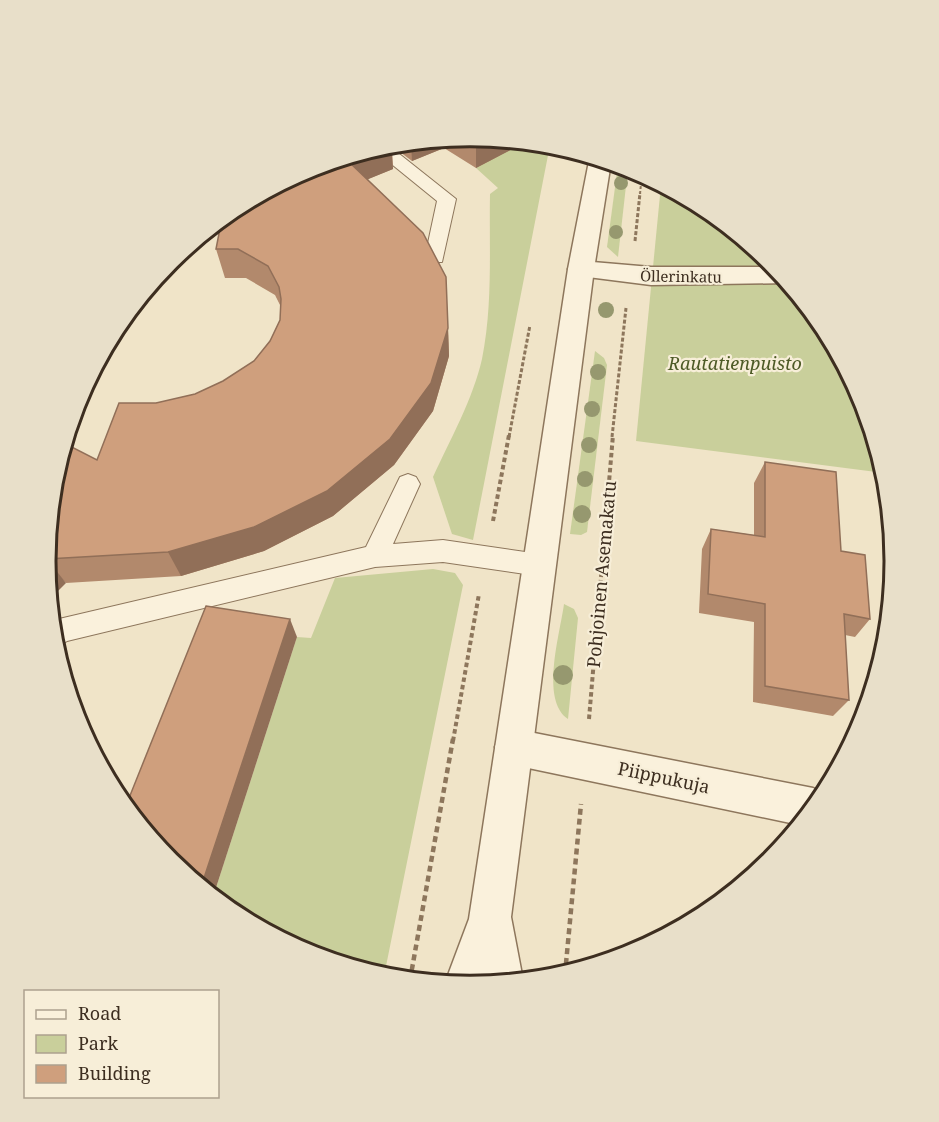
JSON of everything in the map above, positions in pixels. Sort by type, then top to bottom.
[{"type":"street","points":[[470,975],[490,919],[581,269],[599,168]]},
{"type":"street","name":"Öllerinkatu","points":[[581,269],[632,275],[770,276]]},
{"type":"street","name":"Piippukuja","points":[[514,747],[803,806]]},
{"type":"street","points":[[490,919],[500,974]]},
{"type":"lane","points":[[390,155],[447,199],[435,257]]},
{"type":"lane","points":[[375,556],[408,484]]},
{"type":"lane","points":[[61,630],[375,556],[443,551],[539,565]]},
{"type":"path","name":"Pohjoinen Asemakatu","points":[[566,963],[620,346],[632,275],[641,185]]},
{"type":"green space","points":[[497,148],[548,155],[473,540],[452,534],[433,477],[467,404],[478,374],[488,318],[490,194],[498,188],[476,168]]},
{"type":"green space","points":[[617,174],[627,179],[618,257],[607,247]]},
{"type":"green space","name":"Rautatienpuisto","points":[[660,194],[722,233],[762,268],[798,309],[814,331],[841,378],[862,428],[874,472],[636,441]]},
{"type":"green space","points":[[595,351],[604,358],[607,365],[587,532],[581,535],[570,534]]},
{"type":"green space","points":[[433,569],[455,573],[463,585],[386,966],[336,953],[286,932],[262,920],[216,888],[297,637],[311,638],[335,578]]},
{"type":"green space","points":[[564,604],[574,609],[578,618],[568,719],[560,710],[553,682]]},
{"type":"building","points":[[351,164],[423,233],[446,277],[448,328],[431,383],[390,439],[327,491],[254,527],[168,552],[56,558],[59,507],[72,447],[97,460],[119,403],[156,403],[195,394],[223,381],[254,361],[270,341],[280,320],[281,299],[279,287],[268,266],[238,249],[216,249],[219,231],[239,217],[286,190]]},
{"type":"building","points":[[765,462],[836,472],[841,551],[865,555],[870,619],[844,614],[849,700],[765,686],[765,604],[708,594],[711,529],[765,537]]},
{"type":"building","points":[[206,606],[290,619],[204,878],[158,834],[129,797]]}]
